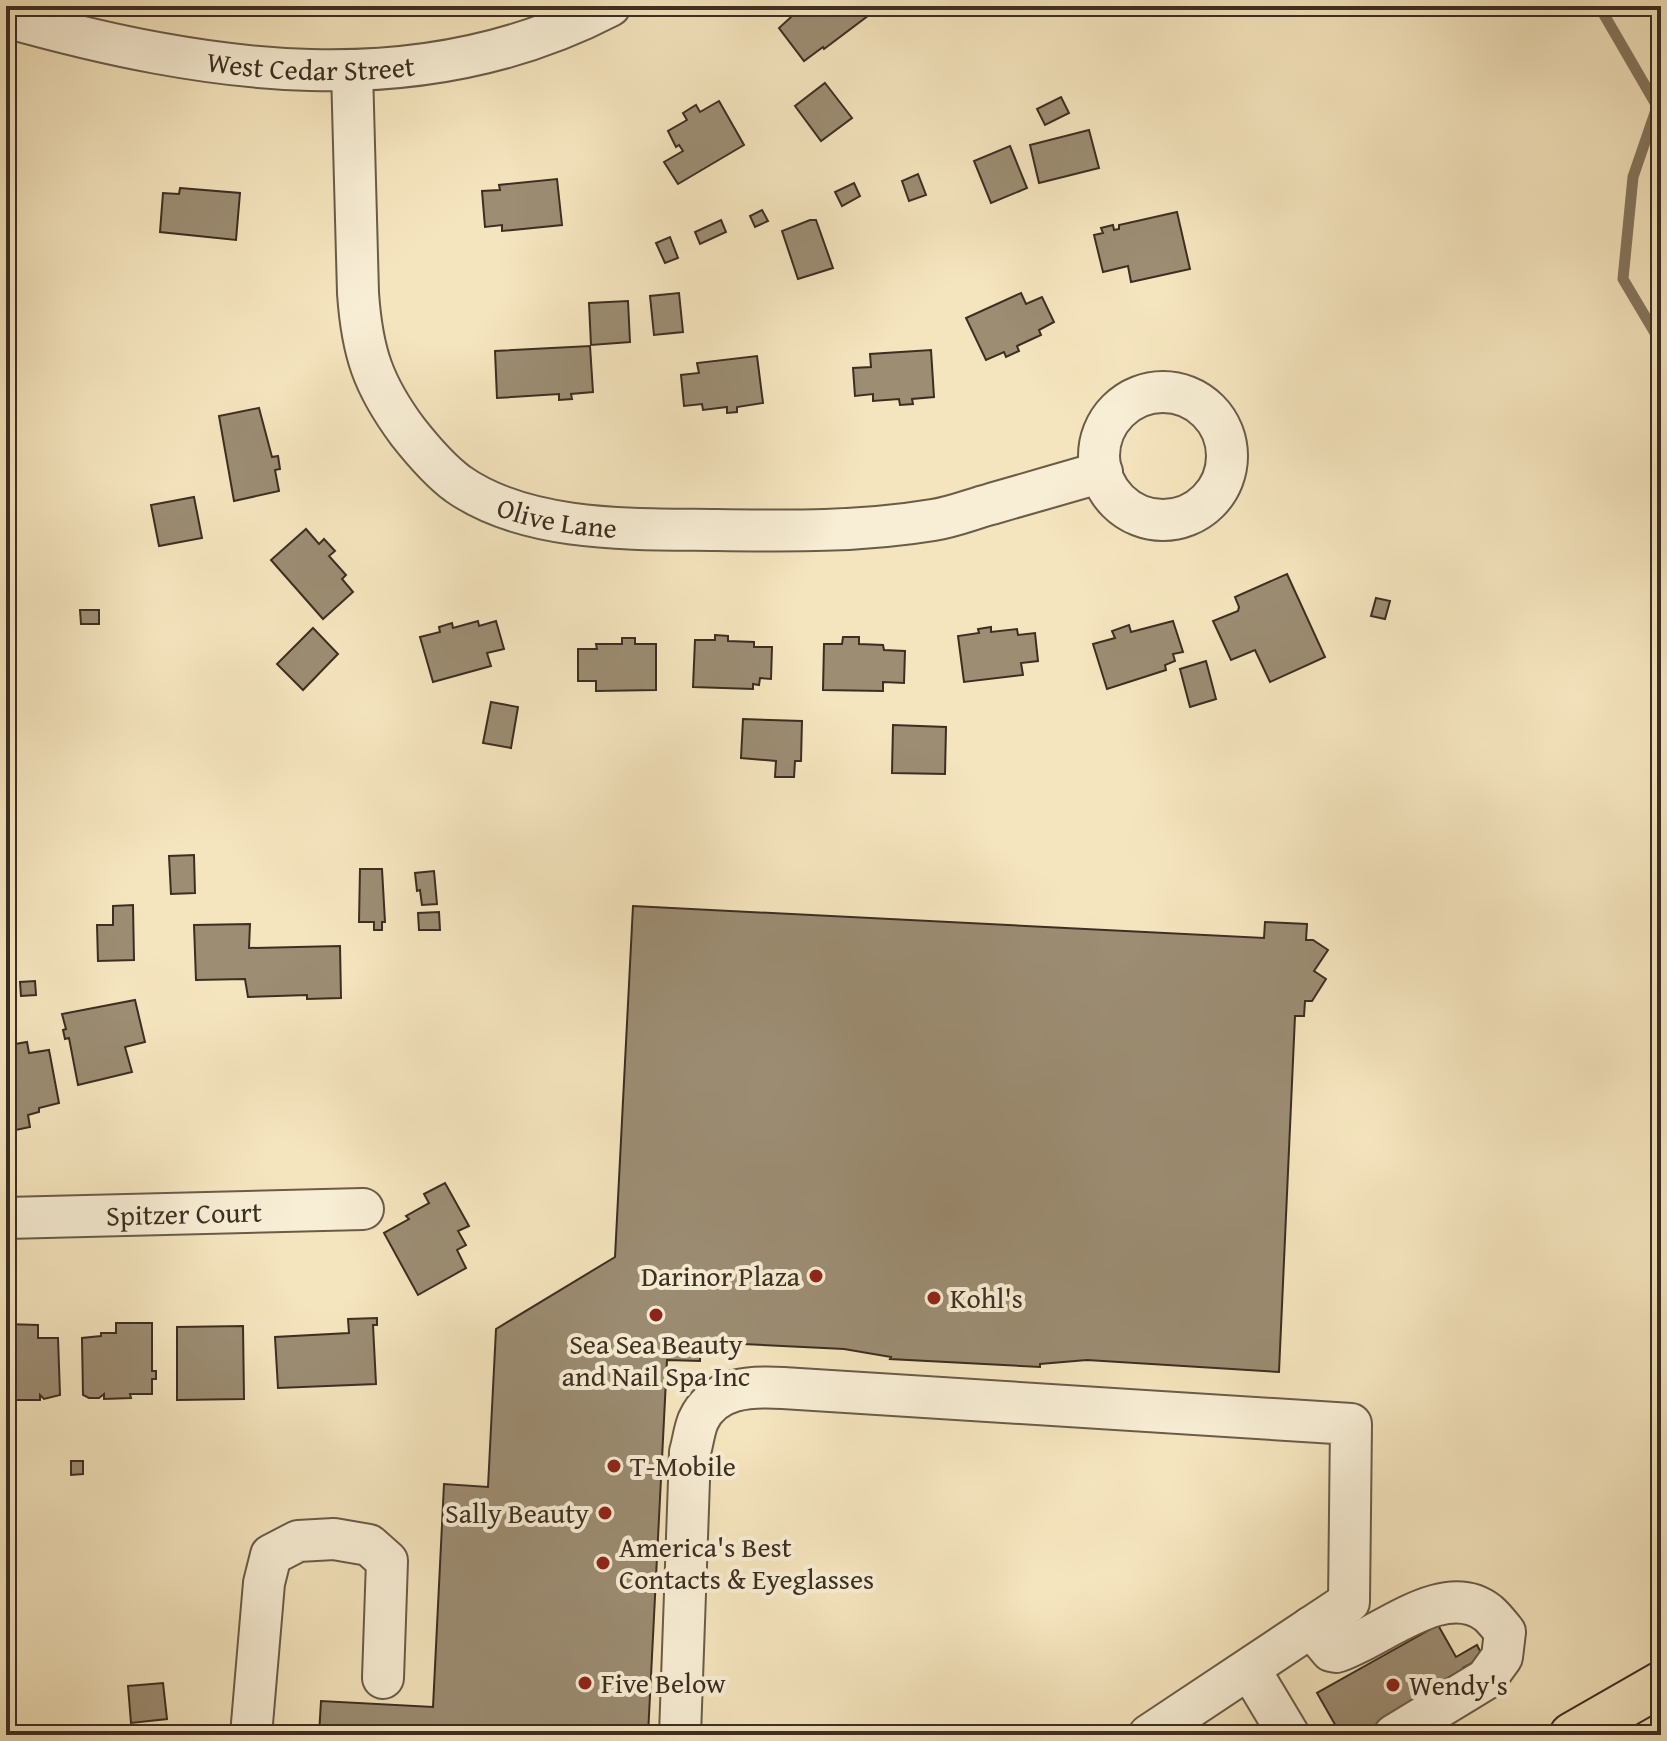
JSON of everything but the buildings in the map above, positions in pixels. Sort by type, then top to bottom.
[{"type":"main road","points":[[1572,1735],[1661,1684]]},
{"type":"street","name":"West Cedar Street","points":[[14,14],[93,40],[186,59],[300,72],[438,62],[487,52],[536,39],[610,6]]},
{"type":"street","name":"Olive Lane","points":[[352,70],[358,293],[368,361],[379,391],[426,455],[458,484],[488,501],[525,514],[583,525],[640,529],[823,531],[936,519],[1102,472]]},
{"type":"street","name":"Spitzer Court","points":[[6,1218],[363,1209]]},
{"type":"street","points":[[680,1735],[690,1452],[699,1419],[715,1400],[738,1388],[783,1388],[1351,1424],[1349,1602],[1149,1735]]},
{"type":"street","points":[[251,1735],[264,1583],[271,1555],[298,1541],[334,1539],[369,1545],[387,1561],[383,1678]]},
{"type":"street","points":[[1311,1627],[1331,1651],[1336,1652],[1442,1603],[1471,1604],[1488,1613],[1505,1632],[1502,1657],[1486,1679],[1394,1735]]},
{"type":"street","points":[[1250,1670],[1289,1735]]},
{"type":"waterway","points":[[1599,6],[1657,106]]},
{"type":"waterway","points":[[1661,81],[1657,107],[1633,177],[1623,279],[1661,343]]},
{"type":"place","name":"Darinor Plaza","points":[[816,1276]]},
{"type":"place","name":"Kohl's","points":[[934,1298]]},
{"type":"place","name":"Sea Sea Beauty and Nail Spa Inc","points":[[656,1315]]},
{"type":"place","name":"T-Mobile","points":[[614,1466]]},
{"type":"place","name":"Sally Beauty","points":[[605,1513]]},
{"type":"place","name":"America's Best Contacts & Eyeglasses","points":[[603,1563]]},
{"type":"place","name":"Five Below","points":[[585,1683]]},
{"type":"place","name":"Wendy's","points":[[1393,1685]]}]
